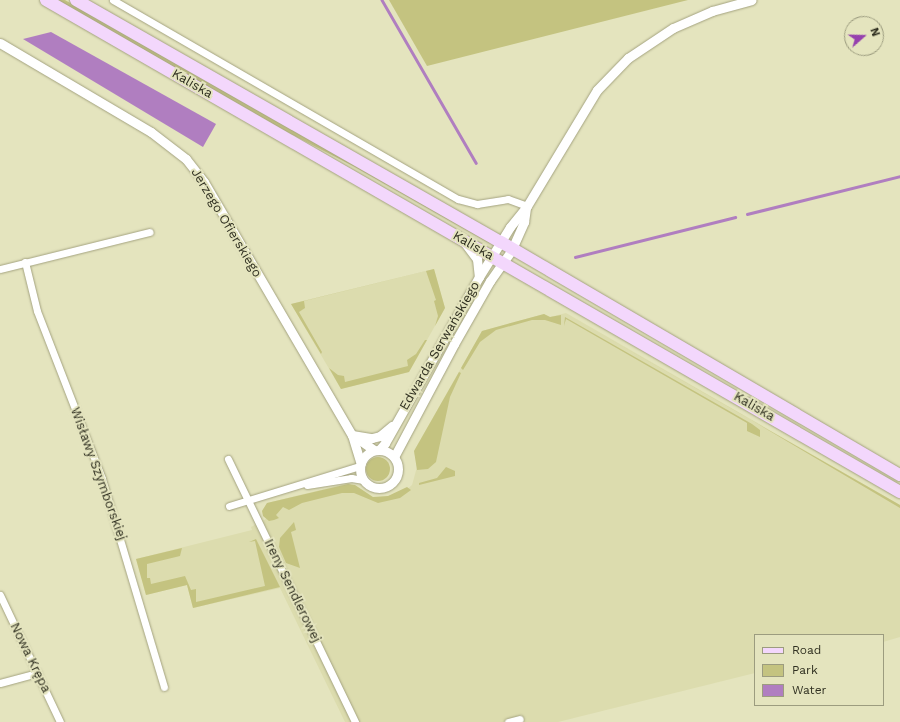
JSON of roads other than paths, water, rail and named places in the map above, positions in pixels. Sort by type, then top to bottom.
[{"type":"main road","name":"Kaliska","points":[[46,0],[900,492]]},
{"type":"main road","name":"Kaliska","points":[[76,0],[512,248],[900,475]]},
{"type":"street","points":[[113,0],[458,199],[477,204],[508,199],[527,206],[586,105],[609,76],[628,58],[682,23],[752,0]]},
{"type":"street","name":"Jerzego Ofierskiego","points":[[0,43],[151,132],[186,159],[204,182],[352,435]]},
{"type":"street","name":"Edwarda Serwańskiego","points":[[394,457],[401,440],[497,259],[501,242],[527,206]]},
{"type":"street","name":"Edwarda Serwańskiego","points":[[377,450],[395,424],[479,278],[497,259],[512,248],[524,222],[527,206]]},
{"type":"street","points":[[0,268],[149,232]]},
{"type":"street","points":[[462,239],[477,259],[479,278]]},
{"type":"street","name":"Wisławy Szymborskiej","points":[[25,262],[37,311],[102,479],[164,688]]},
{"type":"street","points":[[352,435],[372,438],[380,436],[395,424]]},
{"type":"street","points":[[229,506],[303,486],[351,478],[364,480],[374,487],[390,485],[398,470],[394,457],[377,450],[352,435]]},
{"type":"street","points":[[352,435],[364,480]]},
{"type":"street","points":[[303,486],[322,477],[360,465],[366,456],[377,450]]},
{"type":"street","name":"Ireny Sendlerowej","points":[[228,459],[355,722]]},
{"type":"street","name":"Nowa Krępa","points":[[0,595],[60,722]]},
{"type":"street","points":[[0,682],[38,673]]},
{"type":"street","points":[[508,722],[520,719]]},
{"type":"water","points":[[51,32],[216,124],[203,147],[23,39]]},
{"type":"waterway","points":[[382,0],[476,163]]},
{"type":"waterway","points":[[747,214],[900,176]]},
{"type":"waterway","points":[[575,257],[735,217]]}]
